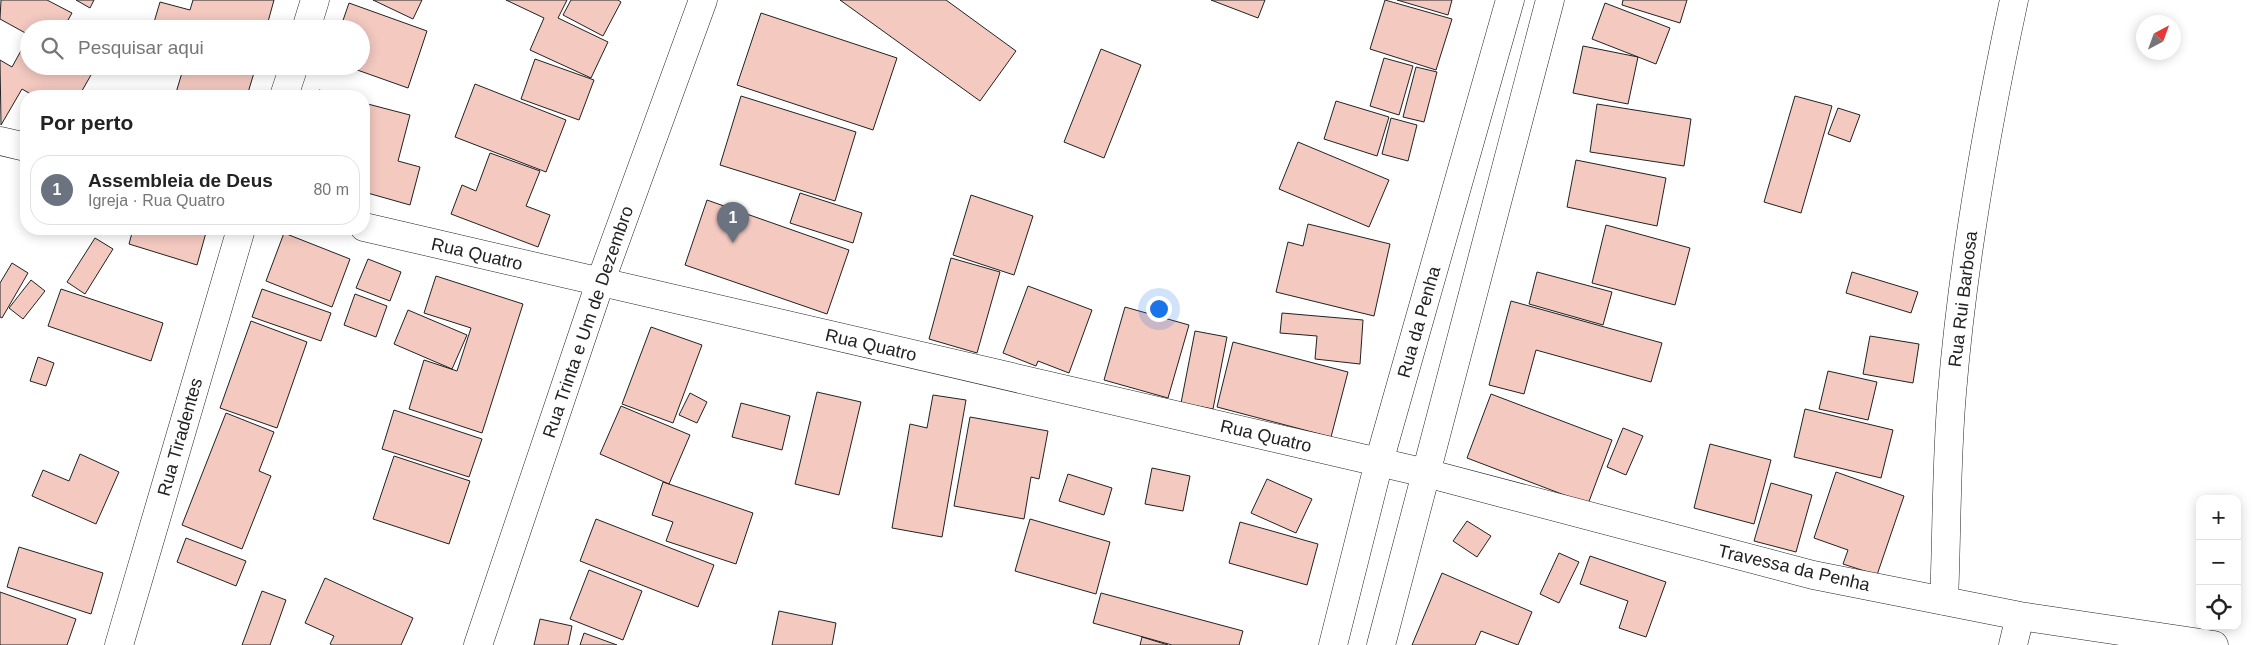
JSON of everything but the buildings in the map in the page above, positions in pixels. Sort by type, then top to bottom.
[{"type":"street","points":[[309,20],[316,0]]},
{"type":"street","name":"Rua Trinta e Um de Dezembro","points":[[478,645],[600,283],[703,0]]},
{"type":"street","name":"Rua da Penha","points":[[1333,645],[1379,462],[1510,0]]},
{"type":"street","points":[[1381,645],[1550,0]]},
{"type":"street","name":"Rua Rui Barbosa","points":[[1944,601],[1952,394],[1966,266],[1989,118],[2014,0]]},
{"type":"street","points":[[286,90],[291,75]]},
{"type":"street","points":[[0,141],[20,146]]},
{"type":"street","name":"Rua Quatro","points":[[370,228],[1379,462]]},
{"type":"street","name":"Rua Tiradentes","points":[[119,645],[240,235]]},
{"type":"street","name":"Travessa da Penha","points":[[1379,462],[1813,575],[2020,616],[2214,645]]},
{"type":"street","points":[[2013,645],[2020,616]]},
{"type":"place","name":"Assembleia de Deus","points":[[733,243]]}]
